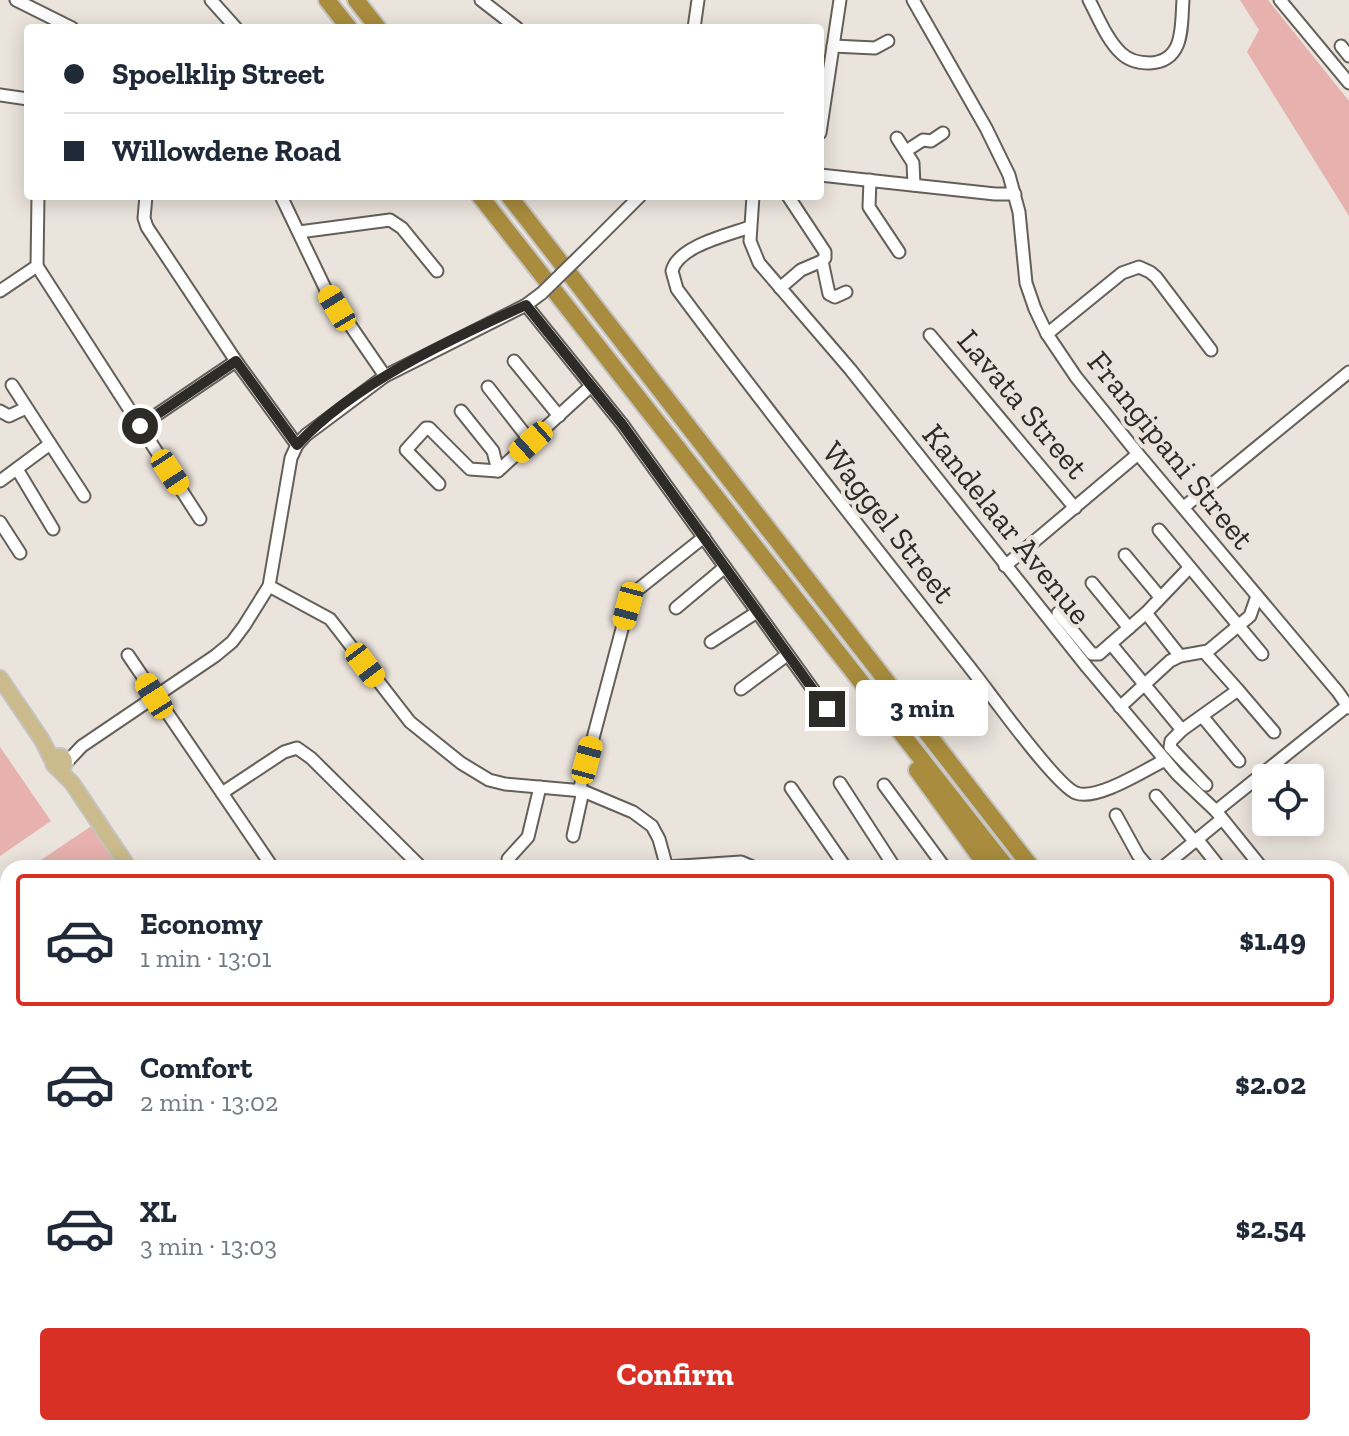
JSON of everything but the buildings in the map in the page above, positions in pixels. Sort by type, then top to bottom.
[{"type":"highway","points":[[327,0],[346,24]]},
{"type":"highway","points":[[358,0],[377,24]]},
{"type":"highway","points":[[483,200],[1001,860]]},
{"type":"highway","points":[[512,200],[1026,860]]},
{"type":"highway","points":[[748,540],[982,860]]},
{"type":"main road","points":[[0,678],[60,762],[124,860]]},
{"type":"street","points":[[16,0],[64,24]]},
{"type":"street","points":[[211,0],[232,24]]},
{"type":"street","points":[[481,0],[512,24]]},
{"type":"street","points":[[695,24],[698,0]]},
{"type":"street","points":[[824,106],[840,0]]},
{"type":"street","name":"Frangipani Street","points":[[913,0],[1006,166],[1015,194],[1026,283],[1047,334],[1076,377],[1138,454],[1348,707]]},
{"type":"street","points":[[1089,0],[1118,50],[1134,61],[1150,63],[1167,58],[1179,46],[1183,0]]},
{"type":"street","points":[[1280,0],[1349,83]]},
{"type":"street","points":[[833,46],[875,48],[888,41]]},
{"type":"street","points":[[0,95],[24,98]]},
{"type":"street","points":[[906,151],[923,140],[931,141],[943,133]]},
{"type":"street","points":[[897,138],[913,163],[914,185]]},
{"type":"street","points":[[824,175],[1015,194]]},
{"type":"street","points":[[870,180],[869,207],[899,252]]},
{"type":"street","points":[[38,200],[37,266],[200,519]]},
{"type":"street","points":[[146,200],[144,218],[147,227],[236,361],[297,445]]},
{"type":"street","points":[[283,200],[326,290],[385,376]]},
{"type":"street","points":[[60,762],[232,642],[269,586],[288,472],[297,445],[311,431],[385,376],[526,305],[636,200]]},
{"type":"street","name":"Kandelaar Avenue","points":[[753,200],[750,227],[753,253],[850,369],[1120,707],[1165,760],[1219,815],[1256,860]]},
{"type":"street","points":[[780,288],[801,270],[822,261],[826,256],[791,200]]},
{"type":"street","points":[[299,232],[390,220],[402,228],[437,271]]},
{"type":"street","name":"Waggel Street","points":[[750,227],[679,256],[672,271],[677,289],[935,625],[1012,723],[1072,792],[1085,795],[1101,791],[1165,760]]},
{"type":"street","points":[[822,261],[830,296],[846,292]]},
{"type":"street","points":[[0,291],[37,266]]},
{"type":"street","points":[[1047,334],[1122,273],[1139,267],[1156,277],[1211,350]]},
{"type":"street","points":[[526,305],[704,537],[827,709]]},
{"type":"street","name":"Lavata Street","points":[[930,335],[1075,508]]},
{"type":"street","points":[[140,426],[236,361]]},
{"type":"street","points":[[514,361],[559,416]]},
{"type":"street","points":[[1184,507],[1349,372]]},
{"type":"street","points":[[12,385],[84,496]]},
{"type":"street","points":[[439,484],[406,450],[426,428],[470,469],[498,471],[591,386]]},
{"type":"street","points":[[488,387],[531,442]]},
{"type":"street","points":[[0,411],[9,416],[26,408]]},
{"type":"street","points":[[461,411],[493,451],[498,471]]},
{"type":"street","points":[[2,476],[17,469],[50,444]]},
{"type":"street","points":[[1005,566],[1138,454]]},
{"type":"street","points":[[17,469],[53,529]]},
{"type":"street","points":[[0,522],[20,553]]},
{"type":"street","points":[[1159,530],[1262,654]]},
{"type":"street","points":[[573,836],[581,791],[631,595],[704,537]]},
{"type":"street","points":[[1125,555],[1160,597]]},
{"type":"street","points":[[676,608],[725,567]]},
{"type":"street","points":[[1058,613],[1092,654],[1099,654],[1146,613],[1189,568]]},
{"type":"street","points":[[1092,583],[1129,628]]},
{"type":"street","points":[[269,586],[330,619],[410,722],[461,763],[489,780],[581,791],[633,812],[652,826],[665,860]]},
{"type":"street","points":[[1120,707],[1170,661],[1180,656],[1205,653],[1250,616],[1257,596]]},
{"type":"street","points":[[711,642],[757,612]]},
{"type":"street","points":[[1146,613],[1180,656]]},
{"type":"street","points":[[1250,616],[1273,616]]},
{"type":"street","points":[[1111,644],[1182,730]]},
{"type":"street","points":[[1205,653],[1274,732]]},
{"type":"street","points":[[128,655],[268,860]]},
{"type":"street","points":[[741,689],[787,655]]},
{"type":"street","points":[[1206,785],[1170,747],[1171,741],[1238,690]]},
{"type":"street","points":[[1172,860],[1219,815],[1348,707]]},
{"type":"street","points":[[1202,716],[1239,761]]},
{"type":"street","points":[[222,793],[284,752],[297,748],[311,758],[414,860]]},
{"type":"street","points":[[840,783],[890,860]]},
{"type":"street","points":[[884,785],[939,860]]},
{"type":"street","points":[[508,859],[528,837],[540,787]]},
{"type":"street","points":[[791,788],[840,860]]},
{"type":"street","points":[[1156,796],[1213,860]]},
{"type":"street","points":[[1116,815],[1142,860]]},
{"type":"shaded area","points":[[1240,0],[1268,0],[1349,101],[1349,216],[1247,52],[1259,30]]},
{"type":"shaded area","points":[[0,747],[51,821],[0,856]]},
{"type":"shaded area","points":[[96,823],[121,860],[41,860]]},
{"type":"route","points":[[140,426],[236,361],[297,445],[385,376],[526,305],[622,424],[827,709]]}]
